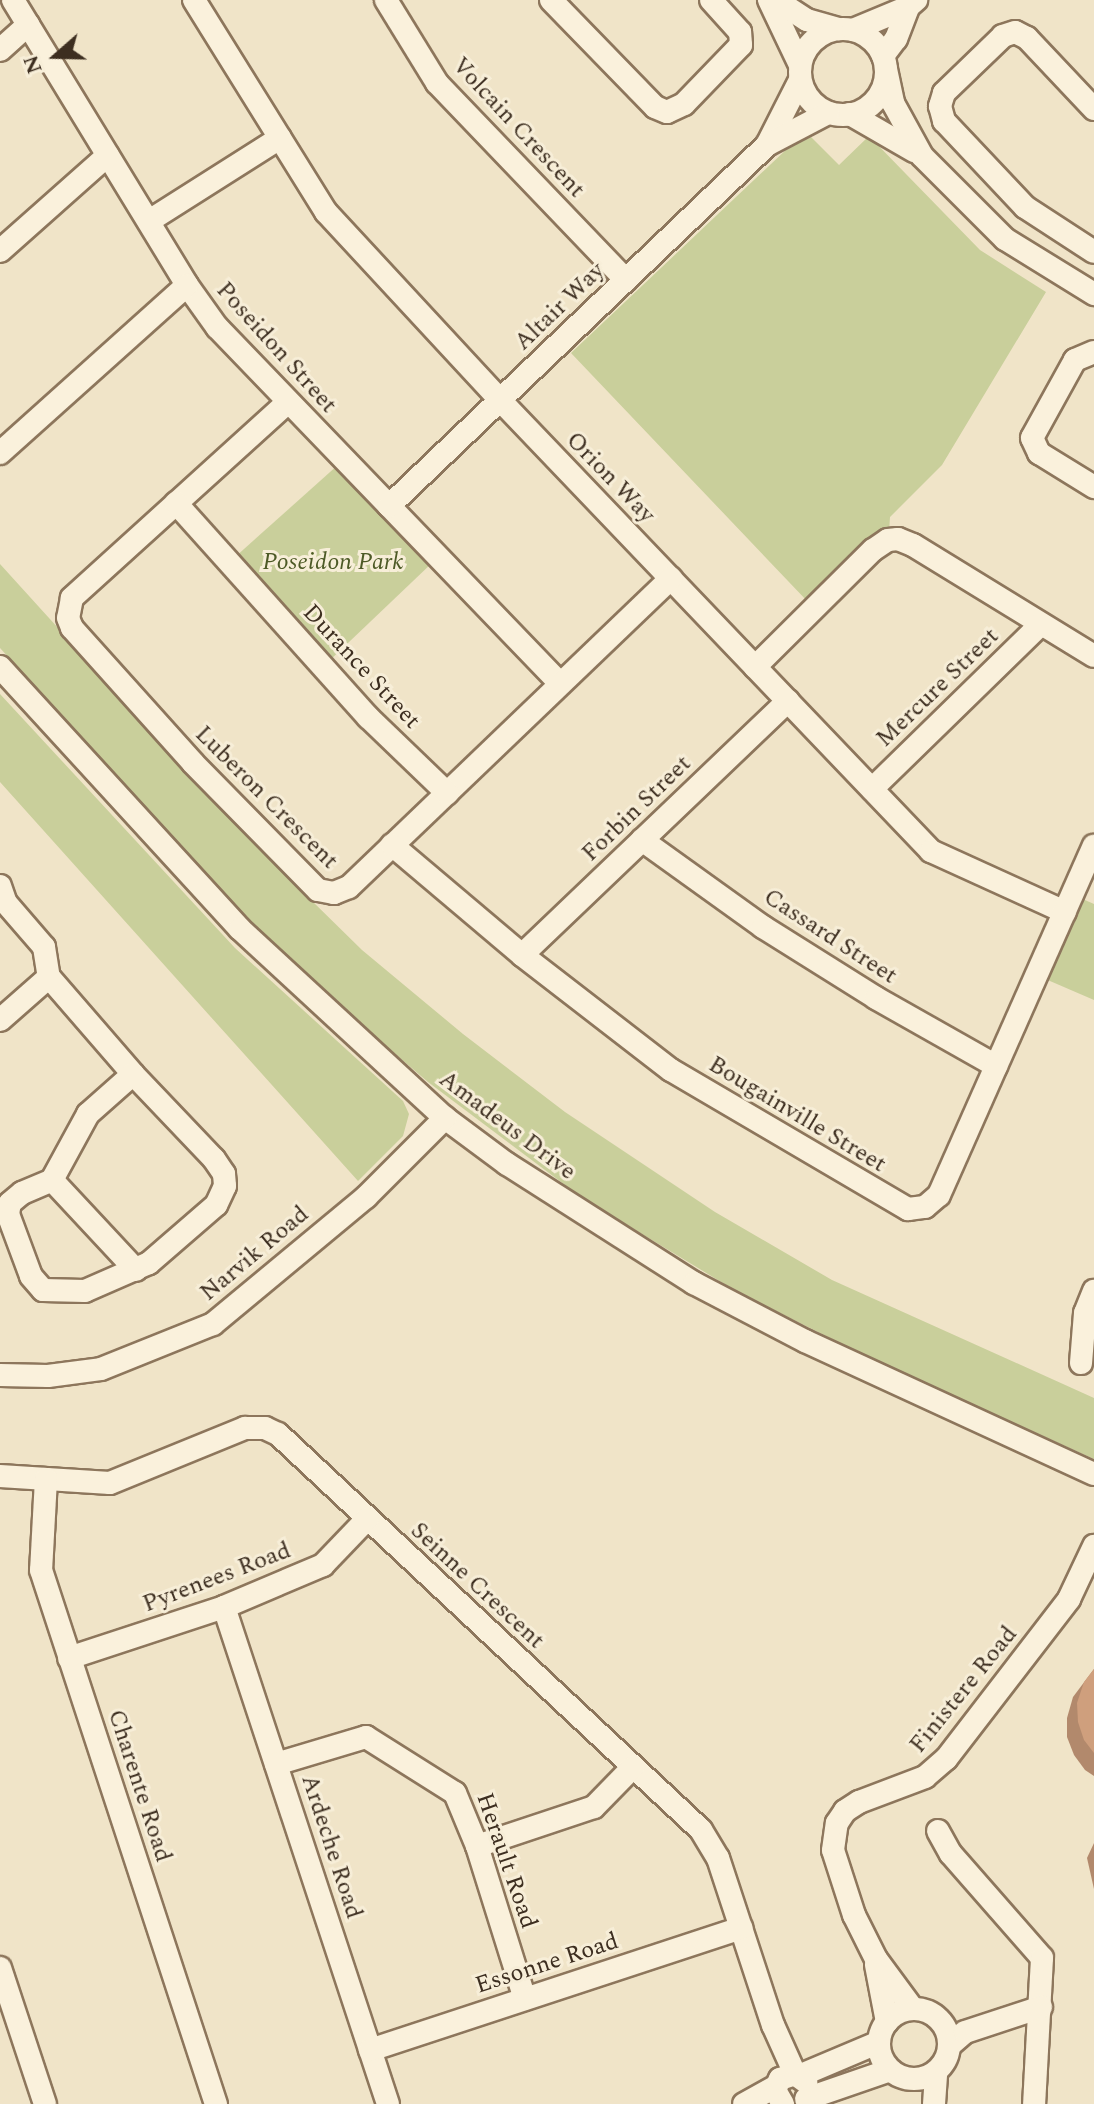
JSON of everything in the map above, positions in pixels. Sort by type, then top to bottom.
[{"type":"street","name":"Poseidon Street","points":[[13,0],[187,285],[217,327],[560,684]]},
{"type":"street","name":"Orion Way","points":[[194,0],[338,227],[500,400],[936,855],[1065,912]]},
{"type":"street","name":"Volcain Crescent","points":[[386,0],[437,83],[626,280]]},
{"type":"street","points":[[551,0],[655,107],[667,112],[684,104],[741,45],[740,32],[711,0]]},
{"type":"street","points":[[769,0],[806,94],[922,156]]},
{"type":"street","points":[[776,0],[807,20],[846,30],[875,44],[884,62],[893,103],[922,156],[1005,239],[1094,294]]},
{"type":"street","points":[[800,73],[814,40],[912,4]]},
{"type":"street","points":[[839,114],[871,105],[879,95],[884,62],[912,4]]},
{"type":"street","points":[[0,50],[28,25]]},
{"type":"street","points":[[1094,109],[1027,38],[1015,32],[1003,36],[944,93],[940,106],[944,121],[1025,207],[1094,252]]},
{"type":"street","name":"Altair Way","points":[[767,145],[800,73]]},
{"type":"street","name":"Altair Way","points":[[389,506],[767,145],[839,114]]},
{"type":"street","points":[[149,221],[280,138]]},
{"type":"street","points":[[0,251],[108,155]]},
{"type":"street","points":[[0,453],[187,285]]},
{"type":"street","points":[[1094,352],[1075,360],[1032,438],[1039,453],[1094,487]]},
{"type":"street","name":"Luberon Crescent","points":[[288,402],[72,598],[67,612],[72,628],[193,763],[318,890],[334,893],[344,890],[671,578]]},
{"type":"street","name":"Durance Street","points":[[176,503],[368,717],[447,793]]},
{"type":"street","points":[[755,667],[873,550],[888,540],[913,545],[1094,656]]},
{"type":"street","name":"Mercure Street","points":[[872,789],[1041,624]]},
{"type":"street","name":"Amadeus Drive","points":[[0,667],[240,929],[445,1118],[507,1164],[694,1283],[818,1348],[1094,1474]]},
{"type":"street","name":"Forbin Street","points":[[522,955],[788,701]]},
{"type":"street","name":"Cassard Street","points":[[642,840],[763,927],[876,998],[996,1066]]},
{"type":"street","name":"Bougainville Street","points":[[392,845],[522,955],[671,1070],[908,1209],[925,1207],[939,1195],[1094,846]]},
{"type":"street","points":[[2,899],[44,947],[49,977],[133,1074],[214,1159],[224,1174],[225,1186],[216,1205],[160,1257],[80,1292],[53,1293],[37,1286],[8,1211],[15,1196],[52,1180],[88,1114],[133,1074]]},
{"type":"street","points":[[0,1020],[49,977]]},
{"type":"street","name":"Narvik Road","points":[[0,1375],[48,1376],[101,1369],[133,1360],[213,1324],[366,1197],[445,1118]]},
{"type":"street","points":[[52,1180],[136,1270]]},
{"type":"street","points":[[1081,1363],[1085,1313],[1094,1291]]},
{"type":"street","name":"Narvik Road","points":[[0,1362],[48,1366],[65,1372]]},
{"type":"street","name":"Seinne Crescent","points":[[0,1476],[118,1481],[238,1430],[258,1427],[278,1434],[710,1843],[794,2092]]},
{"type":"street","name":"Charente Road","points":[[46,1479],[40,1562],[216,2104]]},
{"type":"street","name":"Pyrenees Road","points":[[69,1658],[224,1607],[323,1565],[367,1519]]},
{"type":"street","name":"Finistere Road","points":[[913,2009],[876,1959],[854,1915],[833,1850],[837,1823],[845,1811],[859,1802],[925,1777],[946,1759],[1062,1610],[1094,1546]]},
{"type":"street","name":"Ardeche Road","points":[[224,1607],[388,2104]]},
{"type":"street","name":"Herault Road","points":[[276,1764],[358,1737],[370,1739],[455,1793],[477,1846],[525,1999]]},
{"type":"street","points":[[477,1846],[594,1807],[633,1767]]},
{"type":"street","points":[[938,1831],[951,1854],[1040,1953],[1044,1969],[1034,2104]]},
{"type":"street","name":"Essonne Road","points":[[370,2050],[741,1928]]},
{"type":"street","name":"Finistere Road","points":[[876,1959],[883,2032]]},
{"type":"street","points":[[0,1968],[45,2104]]},
{"type":"street","points":[[953,2035],[1041,2007]]},
{"type":"street","points":[[794,2092],[883,2032],[894,2015],[913,2009],[936,2017],[953,2035]]},
{"type":"street","points":[[883,2032],[881,2057],[900,2075],[921,2104]]},
{"type":"street","points":[[934,2104],[936,2072],[945,2060],[953,2035]]},
{"type":"street","points":[[744,2104],[794,2092],[936,2072]]},
{"type":"green space","points":[[869,136],[980,250],[1046,292],[942,465],[890,517],[889,532],[809,603],[571,353],[789,147],[811,137],[839,165]]},
{"type":"green space","name":"Poseidon Park","points":[[339,464],[433,562],[327,663],[234,558]]},
{"type":"green space","points":[[0,564],[255,845],[362,950],[463,1034],[565,1112],[715,1212],[832,1280],[1094,1398],[1094,1459],[884,1365],[736,1291],[581,1197],[428,1082],[323,992],[240,912],[0,648]]},
{"type":"green space","points":[[0,694],[235,948],[403,1101],[409,1114],[403,1136],[358,1181],[0,782]]},
{"type":"green space","points":[[1078,897],[1094,904],[1094,1000],[1043,978]]},
{"type":"building","points":[[1094,1669],[1094,1753],[1084,1740],[1078,1722],[1077,1703],[1084,1682]]}]
